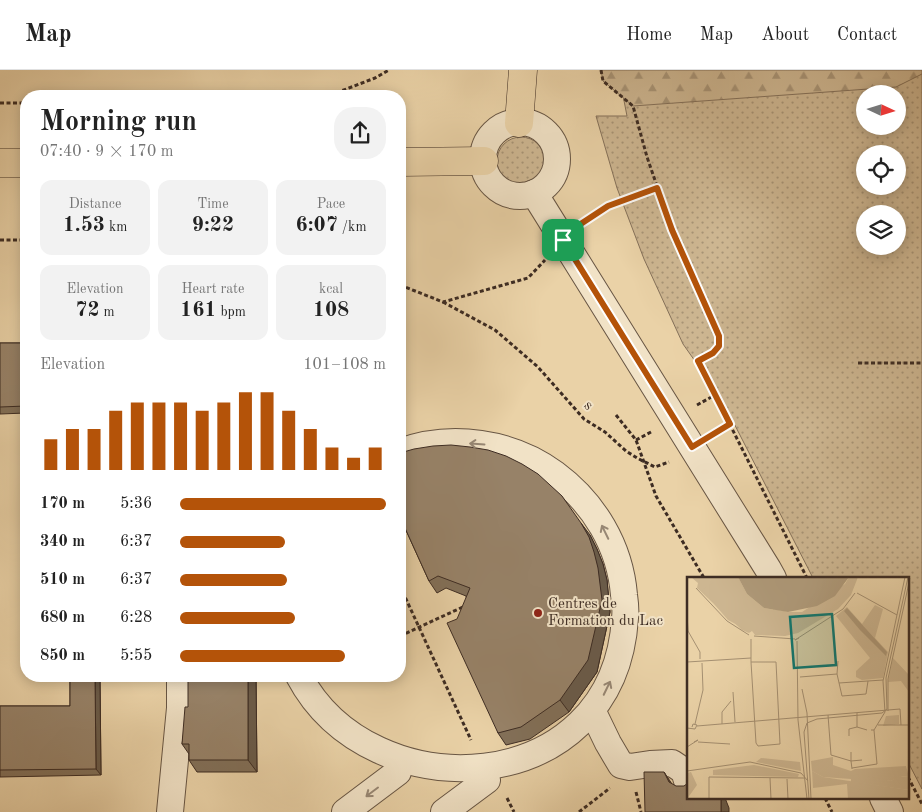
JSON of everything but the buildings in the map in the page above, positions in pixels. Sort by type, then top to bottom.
[{"type":"main road","points":[[519,123],[523,70]]},
{"type":"main road","points":[[406,162],[484,162]]},
{"type":"main road","points":[[0,163],[20,163]]},
{"type":"street","points":[[519,123],[529,124],[546,133],[553,141],[558,158],[555,176],[549,184],[534,193],[514,196],[504,194],[496,189],[486,171],[484,162],[486,146],[494,132],[503,126],[519,123]]},
{"type":"street","points":[[534,193],[772,577]]},
{"type":"street","points":[[301,682],[321,716],[340,737],[357,751],[380,764],[417,778],[459,782],[492,778],[514,772],[553,752],[575,734],[606,692],[623,644],[626,616],[623,581],[614,550],[602,525],[586,502],[567,483],[547,468],[520,454],[487,444],[451,442],[406,450]]},
{"type":"street","points":[[170,812],[180,708],[180,682]]},
{"type":"street","points":[[593,712],[620,765],[630,767],[672,763],[684,771],[687,781]]},
{"type":"street","points":[[345,812],[398,772]]},
{"type":"street","points":[[444,812],[492,778]]},
{"type":"street","points":[[884,800],[890,812]]},
{"type":"path","points":[[344,90],[375,78],[388,70]]},
{"type":"path","points":[[601,70],[603,81],[633,106],[647,157],[672,230],[719,336],[719,346],[713,353],[698,361],[807,577]]},
{"type":"path","points":[[0,104],[20,103]]},
{"type":"path","points":[[406,287],[443,302],[528,278],[573,229],[608,206],[657,188]]},
{"type":"path","points":[[0,240],[20,240]]},
{"type":"path","name":"s","points":[[443,302],[495,330],[538,367],[584,419],[605,432],[626,451],[655,467],[674,460],[730,424]]},
{"type":"path","points":[[858,363],[922,363]]},
{"type":"path","points":[[616,414],[636,440],[656,496],[703,577]]},
{"type":"path","points":[[406,599],[471,741]]},
{"type":"path","points":[[406,633],[468,605]]},
{"type":"path","points":[[579,812],[612,786],[626,766]]},
{"type":"path","points":[[492,778],[514,812]]},
{"type":"path","points":[[910,781],[922,804]]},
{"type":"path","points":[[826,800],[832,812]]},
{"type":"green space","points":[[601,70],[922,70],[922,74],[900,85],[856,85],[856,90],[633,106],[603,81]]},
{"type":"green space","points":[[618,70],[922,70],[922,789],[910,766],[910,577],[812,577],[721,398],[683,344],[644,259],[617,188],[596,116],[627,116]]},
{"type":"green space","points":[[521,137],[530,139],[538,144],[543,152],[545,161],[543,170],[538,178],[530,183],[521,185],[512,183],[504,178],[499,170],[497,161],[499,152],[504,144],[512,139]]},
{"type":"place","name":"Centres de Formation du Lac","points":[[538,613]]},
{"type":"route","points":[[657,188],[672,230],[719,336],[719,346],[713,353],[698,361],[730,424],[692,447],[563,240],[573,229],[608,206],[657,188]]}]
